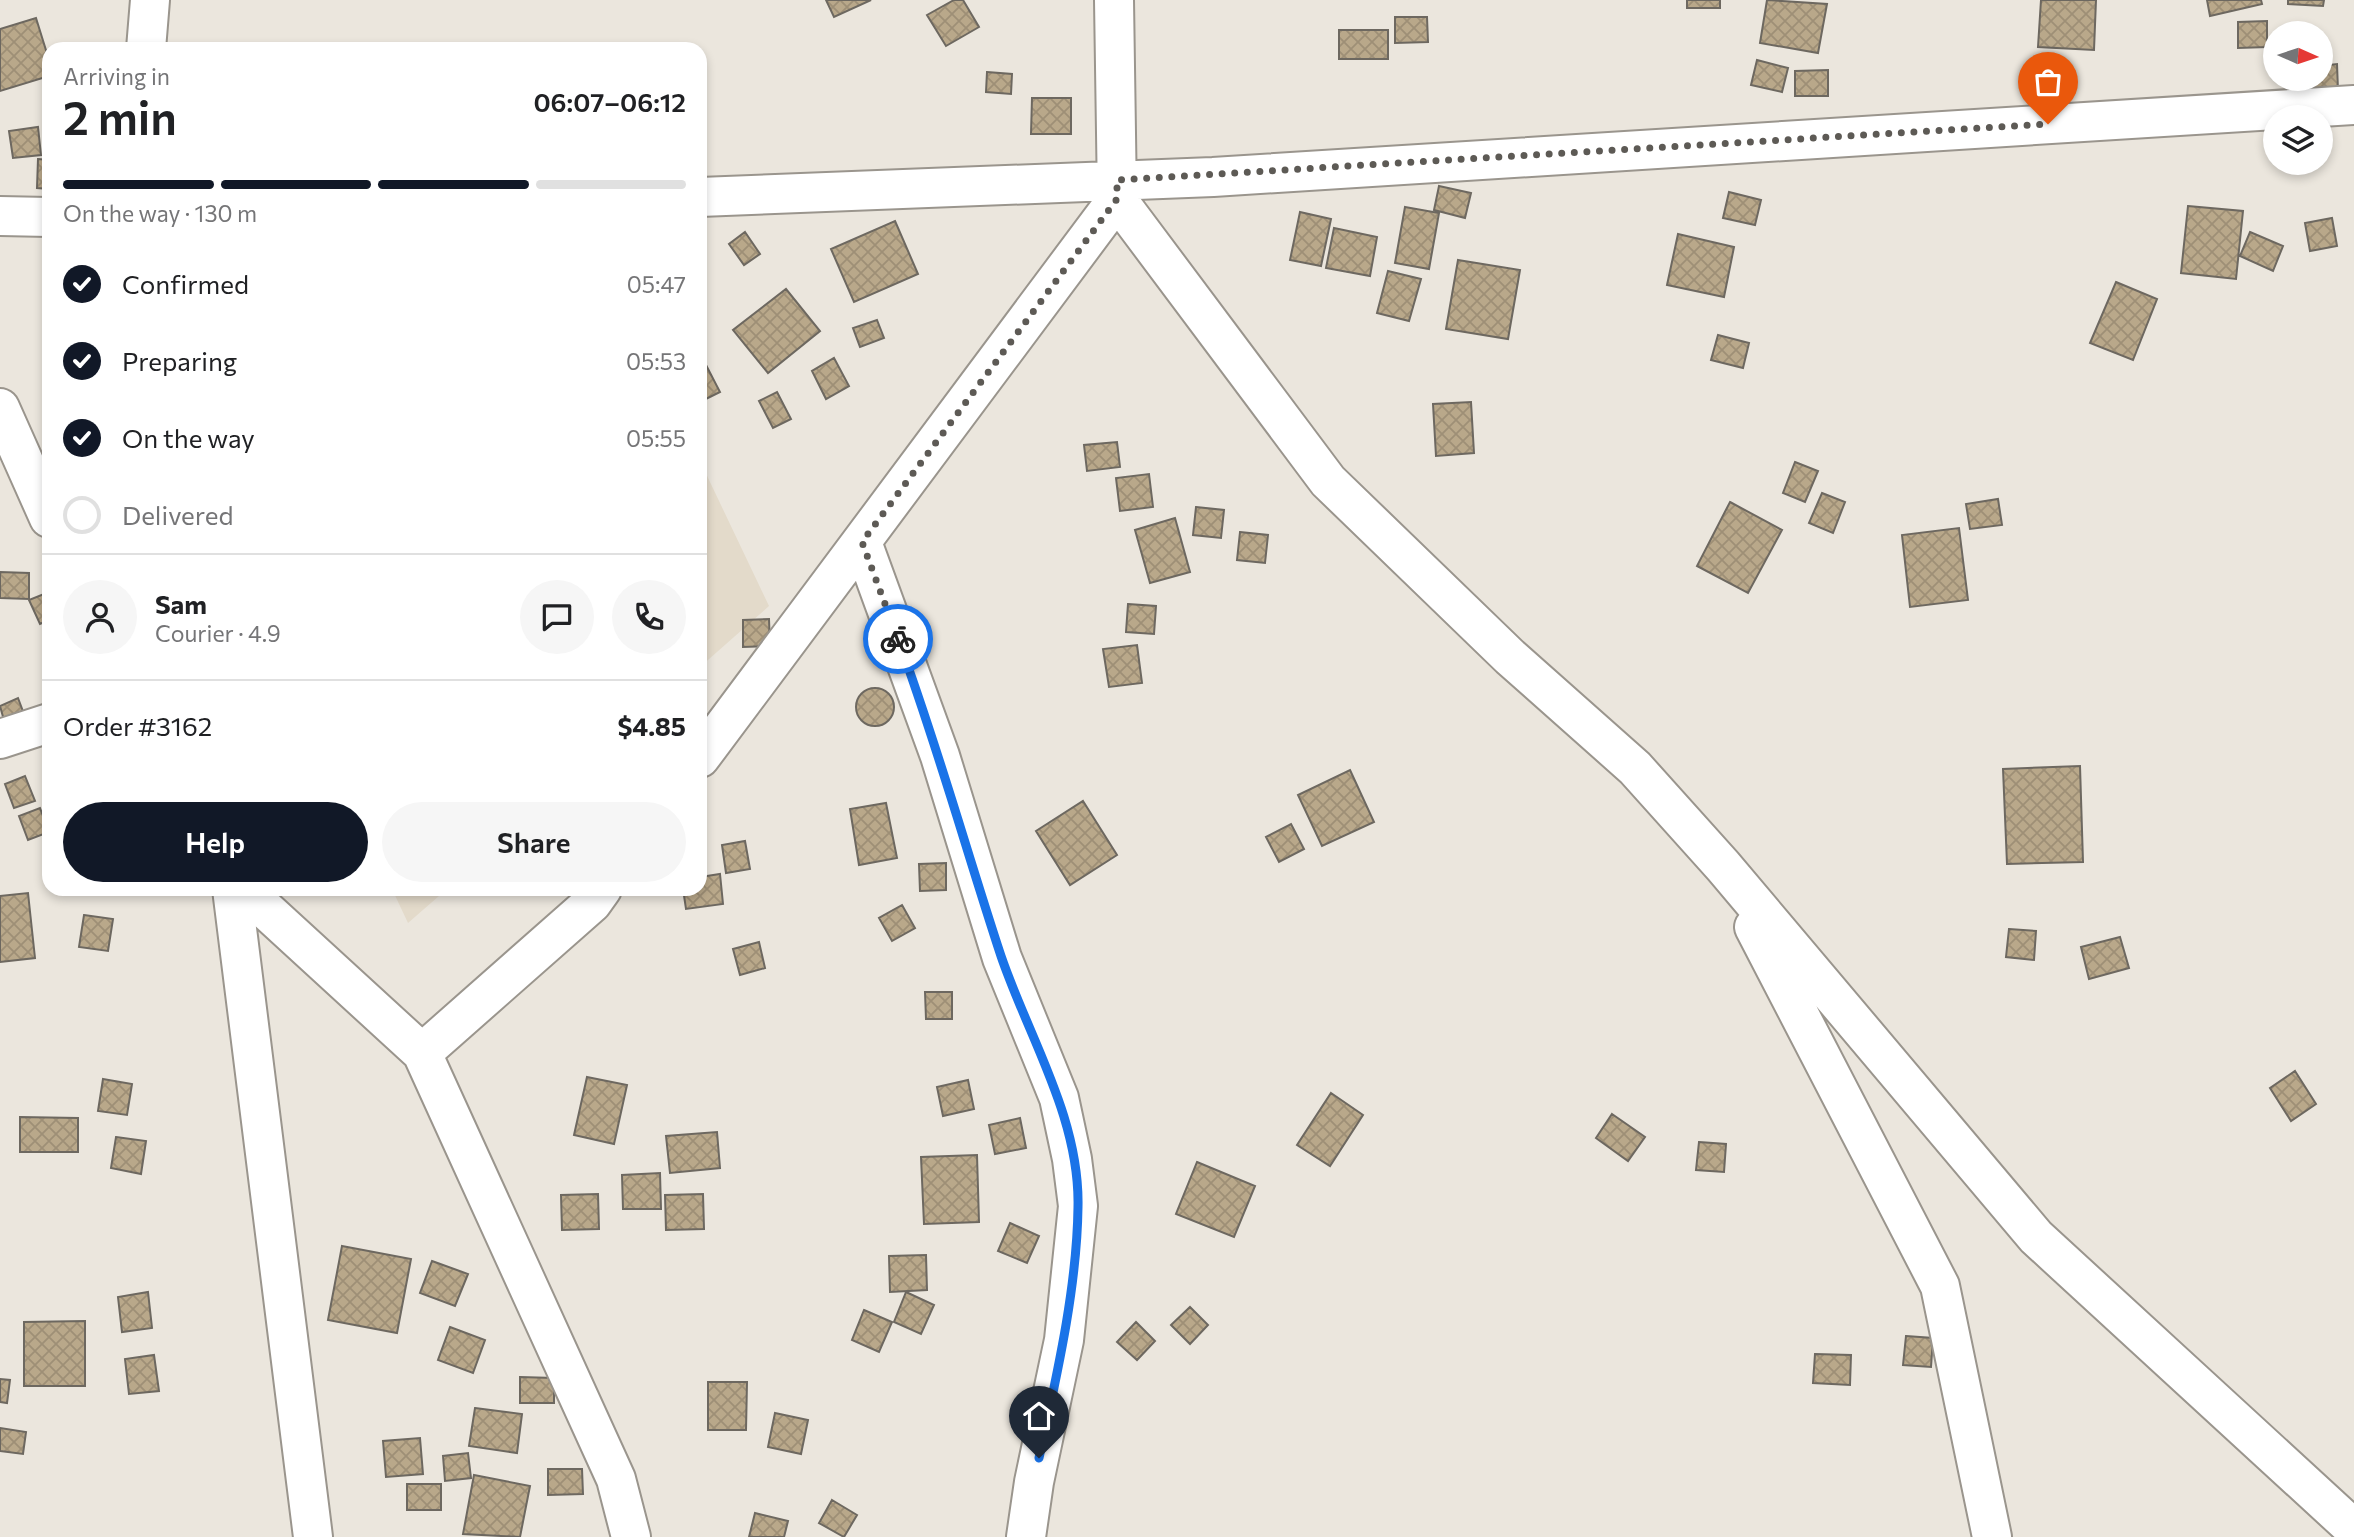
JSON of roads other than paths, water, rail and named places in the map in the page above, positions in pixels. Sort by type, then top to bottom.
[{"type":"street","points":[[147,42],[150,0]]},
{"type":"street","points":[[1114,0],[1117,189],[1328,481],[1510,657],[1635,768],[1723,866],[2036,1237],[2354,1529]]},
{"type":"street","points":[[707,197],[1117,189],[1213,177],[2354,105]]},
{"type":"street","points":[[707,749],[862,542],[1117,189]]},
{"type":"street","points":[[0,216],[42,217]]},
{"type":"street","points":[[0,408],[42,502]]},
{"type":"street","points":[[862,542],[940,756],[1002,958],[1059,1098],[1072,1159],[1079,1206],[1064,1340],[1034,1482],[1026,1537]]},
{"type":"street","points":[[0,739],[42,725]]},
{"type":"street","points":[[1723,866],[1940,1286],[1992,1537]]},
{"type":"street","points":[[233,896],[313,1537]]},
{"type":"street","points":[[251,896],[422,1053],[616,1479],[631,1537]]},
{"type":"street","points":[[422,1053],[597,896]]}]
